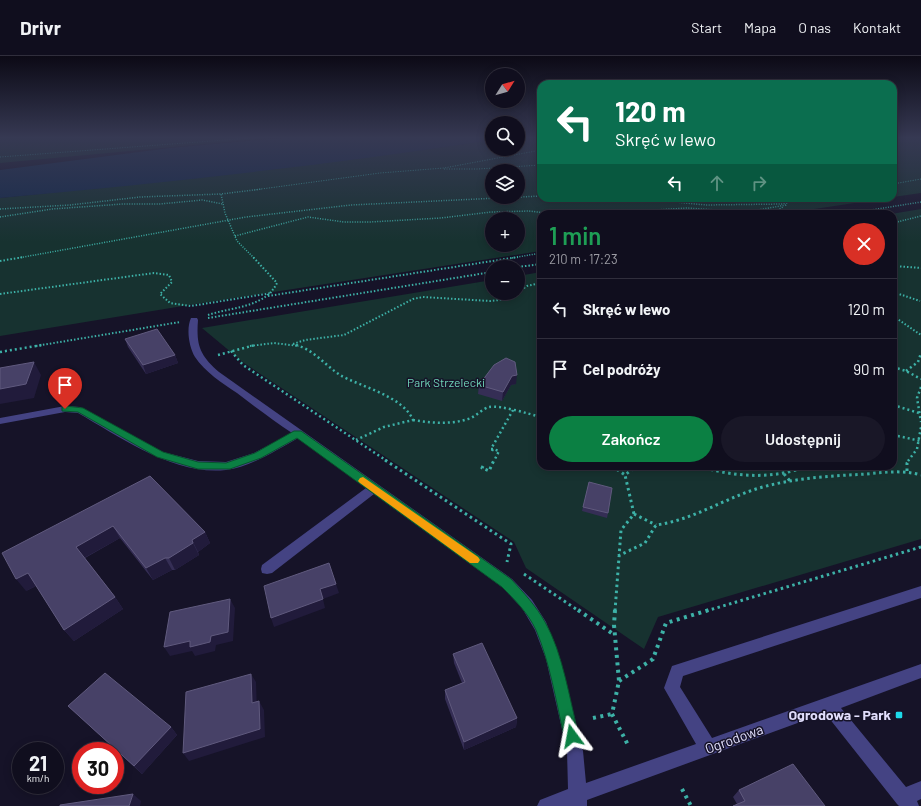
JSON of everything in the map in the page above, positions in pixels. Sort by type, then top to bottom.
[{"type":"street","points":[[194,320],[192,341],[197,354],[202,361],[222,379],[507,583],[527,604],[541,627],[553,659],[575,751],[577,800]]},
{"type":"street","points":[[0,421],[65,409],[80,410],[160,455],[198,465],[226,466],[258,456],[298,434]]},
{"type":"street","points":[[267,569],[374,488]]},
{"type":"street","points":[[708,748],[672,688],[677,671],[921,592]]},
{"type":"street","name":"Ogrodowa","points":[[546,806],[577,800],[708,748],[921,671]]},
{"type":"street","points":[[828,704],[907,802],[921,790]]},
{"type":"path","points":[[0,209],[70,205],[146,196],[221,194],[392,172]]},
{"type":"path","points":[[897,183],[921,179]]},
{"type":"path","points":[[221,194],[223,204],[237,241],[277,282],[273,293],[268,297]]},
{"type":"path","points":[[0,261],[229,220],[351,205],[537,196]]},
{"type":"path","points":[[0,217],[58,208],[123,204],[160,204],[202,200],[223,204]]},
{"type":"path","points":[[675,202],[706,205],[787,202],[786,205],[778,210]]},
{"type":"path","points":[[871,210],[921,202]]},
{"type":"path","points":[[757,210],[786,205]]},
{"type":"path","points":[[655,210],[687,208],[716,210]]},
{"type":"path","points":[[235,236],[308,217],[344,222],[364,222],[441,218],[491,212],[529,210],[537,211]]},
{"type":"path","points":[[897,222],[921,216]]},
{"type":"path","points":[[194,320],[211,313],[255,302],[268,297],[537,254]]},
{"type":"path","points":[[525,266],[537,265]]},
{"type":"path","points":[[897,266],[921,268]]},
{"type":"path","points":[[0,294],[154,273],[169,275],[172,282],[160,294],[170,303],[191,306],[273,293]]},
{"type":"path","points":[[0,352],[485,273]]},
{"type":"path","points":[[525,287],[537,284]]},
{"type":"path","points":[[897,293],[921,301]]},
{"type":"path","points":[[293,344],[300,340],[336,338],[418,298],[451,297],[490,301],[500,300]]},
{"type":"path","points":[[897,319],[921,335]]},
{"type":"path","points":[[202,361],[244,347],[265,344],[293,344],[306,349],[340,374],[401,405],[410,412],[414,420]]},
{"type":"path","points":[[231,351],[243,366],[511,544],[507,562],[513,566]]},
{"type":"path","points":[[906,371],[918,362],[921,353]]},
{"type":"path","points":[[897,368],[906,371],[921,380]]},
{"type":"path","points":[[921,387],[917,398],[921,422]]},
{"type":"path","points":[[897,406],[919,414]]},
{"type":"path","points":[[356,440],[368,433],[387,426],[414,420],[435,424],[466,420],[478,416],[490,407],[513,410],[537,417]]},
{"type":"path","points":[[483,466],[482,468],[488,471],[499,451],[491,449],[513,410]]},
{"type":"path","points":[[907,471],[907,463],[916,449],[921,427]]},
{"type":"path","points":[[897,436],[919,441]]},
{"type":"path","points":[[618,470],[625,475],[634,514]]},
{"type":"path","points":[[625,475],[631,470]]},
{"type":"path","points":[[710,470],[741,474],[783,474],[795,470]]},
{"type":"path","points":[[634,514],[656,525],[674,524],[756,489],[806,479],[907,471],[921,475]]},
{"type":"path","points":[[783,474],[791,482]]},
{"type":"path","points":[[628,745],[612,714],[619,680],[614,634],[618,556],[621,530],[634,514]]},
{"type":"path","points":[[618,556],[644,543],[656,525]]},
{"type":"path","points":[[619,680],[654,659],[666,624],[921,547]]},
{"type":"path","points":[[519,570],[614,634]]},
{"type":"path","points":[[594,718],[612,714]]},
{"type":"path","points":[[682,789],[691,806]]},
{"type":"green space","points":[[242,172],[485,172],[485,204],[525,204],[525,172],[537,172],[537,202],[861,202],[808,210],[537,210],[537,252],[183,306],[0,336],[0,198]]},
{"type":"green space","points":[[897,172],[921,172],[921,193],[897,196]]},
{"type":"green space","name":"Park Strzelecki","points":[[921,209],[921,539],[658,617],[644,649],[526,568],[514,542],[244,363],[202,328],[485,281],[485,300],[525,300],[525,275],[537,273],[537,470],[897,470],[897,213]]},
{"type":"water","points":[[0,172],[254,172],[246,173],[0,198]]},
{"type":"building","points":[[157,329],[175,355],[143,365],[125,339]]},
{"type":"building","points":[[506,358],[515,362],[517,375],[512,376],[503,392],[479,385],[494,365]]},
{"type":"building","points":[[34,362],[26,384],[0,389],[0,368]]},
{"type":"building","points":[[150,476],[205,532],[192,540],[193,543],[169,558],[165,558],[146,568],[113,526],[76,547],[115,597],[64,630],[28,573],[16,579],[2,553]]},
{"type":"building","points":[[589,482],[612,488],[608,513],[583,507]]},
{"type":"building","points":[[329,563],[336,584],[320,589],[323,599],[271,618],[264,586]]},
{"type":"building","points":[[230,599],[228,632],[211,636],[210,642],[190,647],[190,641],[164,647],[170,612]]},
{"type":"building","points":[[482,643],[517,718],[464,742],[445,690],[465,682],[453,654]]},
{"type":"building","points":[[105,673],[171,727],[134,766],[124,757],[124,742],[108,742],[68,706]]},
{"type":"building","points":[[251,674],[252,703],[259,701],[260,729],[183,753],[186,692]]},
{"type":"building","points":[[793,764],[825,806],[733,806],[745,801],[739,790]]},
{"type":"building","points":[[133,794],[129,806],[60,806],[60,805]]},
{"type":"slow traffic","points":[[363,481],[474,560]]},
{"type":"place","name":"Ogrodowa - Park","points":[[899,715]]},
{"type":"route","points":[[65,409],[80,410],[160,455],[198,465],[226,466],[258,456],[298,434],[507,583],[527,604],[541,627],[553,659],[572,736]]}]
